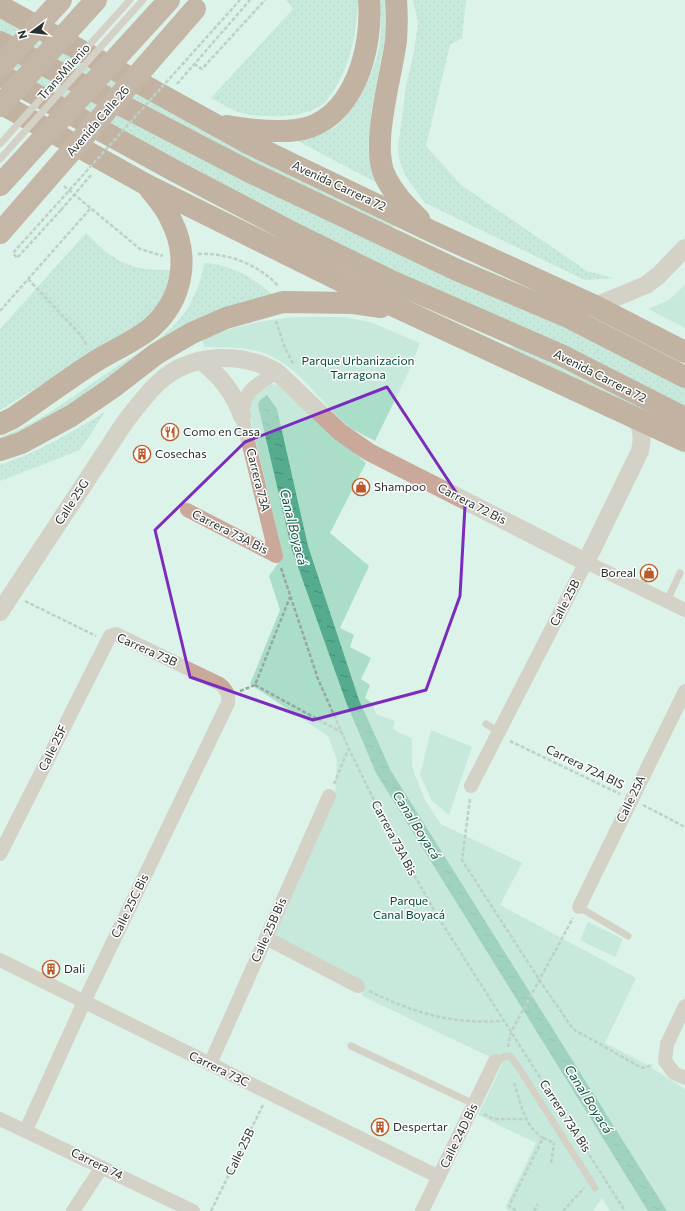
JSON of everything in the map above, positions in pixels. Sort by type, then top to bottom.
[{"type":"highway","points":[[213,124],[271,131],[298,130],[327,117],[339,107],[358,76],[368,40],[371,16],[369,0]]},
{"type":"highway","points":[[396,0],[396,40],[381,130],[380,158],[384,175],[401,201],[435,233]]},
{"type":"highway","name":"Avenida Carrera 72","points":[[0,6],[167,97],[213,124],[435,233],[595,306],[685,352]]},
{"type":"highway","points":[[0,42],[248,171],[457,270],[566,316],[685,377]]},
{"type":"highway","name":"Avenida Carrera 72","points":[[0,76],[175,172],[295,234],[389,280],[561,355],[685,418]]},
{"type":"highway","name":"Avenida Carrera 72","points":[[0,103],[147,185],[403,311],[636,417],[685,441]]},
{"type":"highway","points":[[0,424],[13,418],[96,361],[151,328],[166,310],[177,293],[182,273],[183,255],[172,220],[147,185]]},
{"type":"highway","points":[[388,237],[435,233]]},
{"type":"highway","points":[[0,450],[21,443],[71,416],[112,388],[156,354],[192,333],[226,318],[283,302],[353,303],[403,311]]},
{"type":"highway","points":[[457,335],[510,333]]},
{"type":"main road","points":[[0,67],[61,0]]},
{"type":"main road","points":[[0,106],[96,0]]},
{"type":"main road","points":[[0,185],[169,0]]},
{"type":"main road","name":"Avenida Calle 26","points":[[0,233],[195,9]]},
{"type":"street","points":[[595,306],[646,285],[685,248]]},
{"type":"street","name":"Carrera 72 Bis","points":[[146,394],[160,381],[172,373],[184,366],[201,361],[224,357],[246,359],[258,362],[277,372],[340,432],[369,452],[586,562],[645,583],[666,601],[685,610]]},
{"type":"street","points":[[201,361],[220,376],[236,400],[242,416]]},
{"type":"street","name":"Carrera 73A","points":[[276,556],[242,416],[244,402],[248,393],[277,372]]},
{"type":"street","name":"Calle 25G","points":[[0,612],[125,422],[146,394]]},
{"type":"street","name":"Calle 25B","points":[[471,786],[586,562],[640,451],[643,440],[640,426],[636,417]]},
{"type":"street","name":"Carrera 73A Bis","points":[[187,510],[276,556]]},
{"type":"street","name":"Carrera 73B","points":[[106,641],[110,636],[116,634],[220,684]]},
{"type":"street","name":"Calle 25F","points":[[0,854],[106,641]]},
{"type":"street","name":"Calle 25C Bis","points":[[26,1130],[84,1002],[228,703],[229,695],[220,684]]},
{"type":"street","name":"Calle 25A","points":[[578,907],[685,691]]},
{"type":"street","name":"Calle 25B Bis","points":[[210,1064],[329,796]]},
{"type":"street","points":[[266,938],[358,986]]},
{"type":"street","name":"Carrera 73C","points":[[0,960],[439,1177]]},
{"type":"street","points":[[685,1006],[667,1044],[665,1061],[674,1073],[685,1078]]},
{"type":"street","name":"Calle 24D Bis","points":[[422,1211],[439,1177],[480,1106],[500,1058]]},
{"type":"street","name":"Carrera 74","points":[[0,1119],[26,1130],[193,1211]]},
{"type":"street","points":[[73,1211],[102,1167]]},
{"type":"lane","name":"TransMilenio","points":[[0,144],[130,0]]},
{"type":"lane","name":"TransMilenio","points":[[0,158],[143,0]]},
{"type":"lane","points":[[666,601],[680,573]]},
{"type":"lane","points":[[486,724],[498,733]]},
{"type":"lane","points":[[578,907],[628,936]]},
{"type":"lane","points":[[351,1046],[480,1106]]},
{"type":"lane","points":[[500,1058],[510,1057],[519,1068],[595,1188]]},
{"type":"path","points":[[103,160],[61,210],[17,258],[13,253],[240,0]]},
{"type":"path","points":[[167,97],[250,0]]},
{"type":"path","points":[[194,64],[202,69],[265,0]]},
{"type":"path","points":[[58,181],[140,249],[160,256],[166,256]]},
{"type":"path","points":[[0,311],[90,209]]},
{"type":"path","points":[[202,253],[222,255],[244,262],[268,276],[278,285]]},
{"type":"path","points":[[274,315],[285,348],[296,369]]},
{"type":"path","name":"Carrera 73A Bis","points":[[276,556],[318,679],[348,749],[388,829],[438,917],[625,1211]]},
{"type":"path","name":"Carrera 73B","points":[[11,594],[106,641]]},
{"type":"path","points":[[290,597],[255,685],[341,732]]},
{"type":"path","name":"Carrera 72A BIS","points":[[498,733],[685,827]]},
{"type":"path","points":[[329,796],[348,749]]},
{"type":"path","points":[[471,786],[462,860],[540,981],[573,1029],[642,1068],[665,1061]]},
{"type":"path","points":[[517,1211],[509,1206],[543,1138],[534,1132],[526,1119],[500,1058],[511,1032],[540,981],[578,907]]},
{"type":"path","points":[[358,986],[399,1005],[443,1019],[479,1022],[504,1021]]},
{"type":"path","name":"Calle 25B","points":[[211,1211],[268,1093]]},
{"type":"path","points":[[480,1106],[482,1114],[493,1119],[526,1119]]},
{"type":"path","points":[[551,1163],[554,1143]]},
{"type":"path","points":[[563,1211],[587,1185]]},
{"type":"path","points":[[534,1211],[538,1204]]},
{"type":"highlighted area","points":[[387,387],[465,506],[460,596],[426,690],[313,720],[190,677],[155,530],[245,442]]},
{"type":"green space","points":[[286,0],[358,0],[354,40],[346,66],[341,79],[326,101],[319,107],[297,114],[284,116],[258,116],[238,112],[211,98],[293,9]]},
{"type":"green space","points":[[380,0],[385,0],[385,39],[371,113],[368,148],[371,165],[377,183],[294,139],[315,136],[330,130],[341,121],[351,108],[369,76],[378,53],[381,29]]},
{"type":"green space","points":[[413,0],[466,0],[462,38],[450,45],[426,146],[461,185],[587,271],[614,278],[585,280],[425,203],[406,177],[400,163],[398,148],[406,86],[414,52],[418,23]]},
{"type":"green space","points":[[0,17],[402,226],[385,227],[257,168],[0,33]]},
{"type":"green space","points":[[0,47],[511,300],[685,384],[685,410],[385,270],[0,70]]},
{"type":"green space","points":[[86,233],[105,251],[124,263],[144,269],[171,270],[162,301],[143,323],[0,410],[0,329]]},
{"type":"green space","points":[[204,263],[223,266],[241,273],[265,288],[272,295],[30,430],[0,443],[0,437],[27,425],[55,409],[157,340],[175,324],[190,304],[199,284]]},
{"type":"green space","points":[[685,285],[685,328],[648,309],[669,300]]},
{"type":"green space","name":"Parque Urbanizacion Tarragona","points":[[294,317],[344,317],[370,322],[420,343],[409,371],[375,441],[346,425],[300,377],[291,369],[271,356],[247,349],[204,347],[202,340],[225,331],[258,322]]},
{"type":"green space","points":[[503,347],[519,347],[685,428],[685,435]]},
{"type":"green space","name":"Parque Canal Boyacá","points":[[271,384],[281,386],[366,463],[330,533],[369,566],[340,628],[354,635],[350,647],[371,658],[361,679],[370,685],[365,698],[372,703],[376,714],[395,721],[393,729],[412,739],[412,765],[426,802],[441,824],[522,863],[500,905],[636,978],[605,1043],[644,1063],[685,1089],[685,1211],[610,1211],[602,1198],[593,1211],[509,1211],[505,1208],[536,1143],[478,1115],[502,1065],[488,1056],[362,996],[361,982],[274,937],[335,798],[337,760],[328,736],[250,684],[280,610],[269,576],[283,556],[250,416],[249,397]]},
{"type":"green space","points":[[105,412],[80,450],[0,481],[0,465],[54,442]]},
{"type":"green space","points":[[431,730],[472,747],[449,815],[432,801],[420,775]]},
{"type":"green space","points":[[588,922],[623,939],[615,957],[580,940]]},
{"type":"water","name":"Canal Boyacá","points":[[267,395],[277,409],[308,546],[359,700],[391,771],[667,1211],[648,1211],[376,773],[346,702],[292,550],[258,405],[260,400]]},
{"type":"place","name":"Como en Casa","points":[[170,432]]},
{"type":"place","name":"Cosechas","points":[[142,454]]},
{"type":"place","name":"Shampoo","points":[[361,487]]},
{"type":"place","name":"Boreal","points":[[649,573]]},
{"type":"place","name":"Dali","points":[[51,969]]},
{"type":"place","name":"Despertar","points":[[380,1127]]}]
